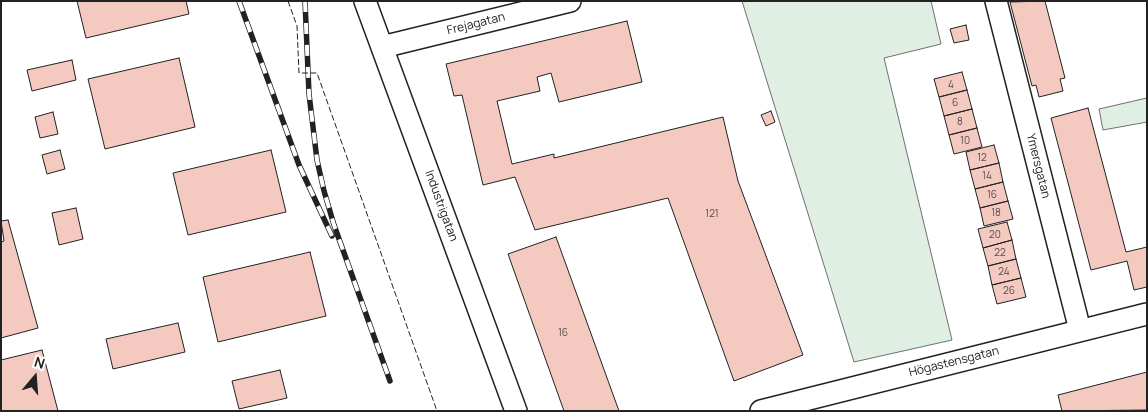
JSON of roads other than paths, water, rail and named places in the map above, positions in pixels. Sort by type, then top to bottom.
[{"type":"street","name":"Industrigatan","points":[[365,1],[516,411]]},
{"type":"street","name":"Frejagatan","points":[[382,47],[570,1]]},
{"type":"street","name":"Ymersgatan","points":[[996,1],[1080,330]]},
{"type":"street","name":"Högastensgatan","points":[[761,411],[1147,314]]},
{"type":"railway","points":[[239,1],[299,165],[332,236]]},
{"type":"railway","points":[[305,1],[309,94],[317,160],[334,225],[390,381]]}]
